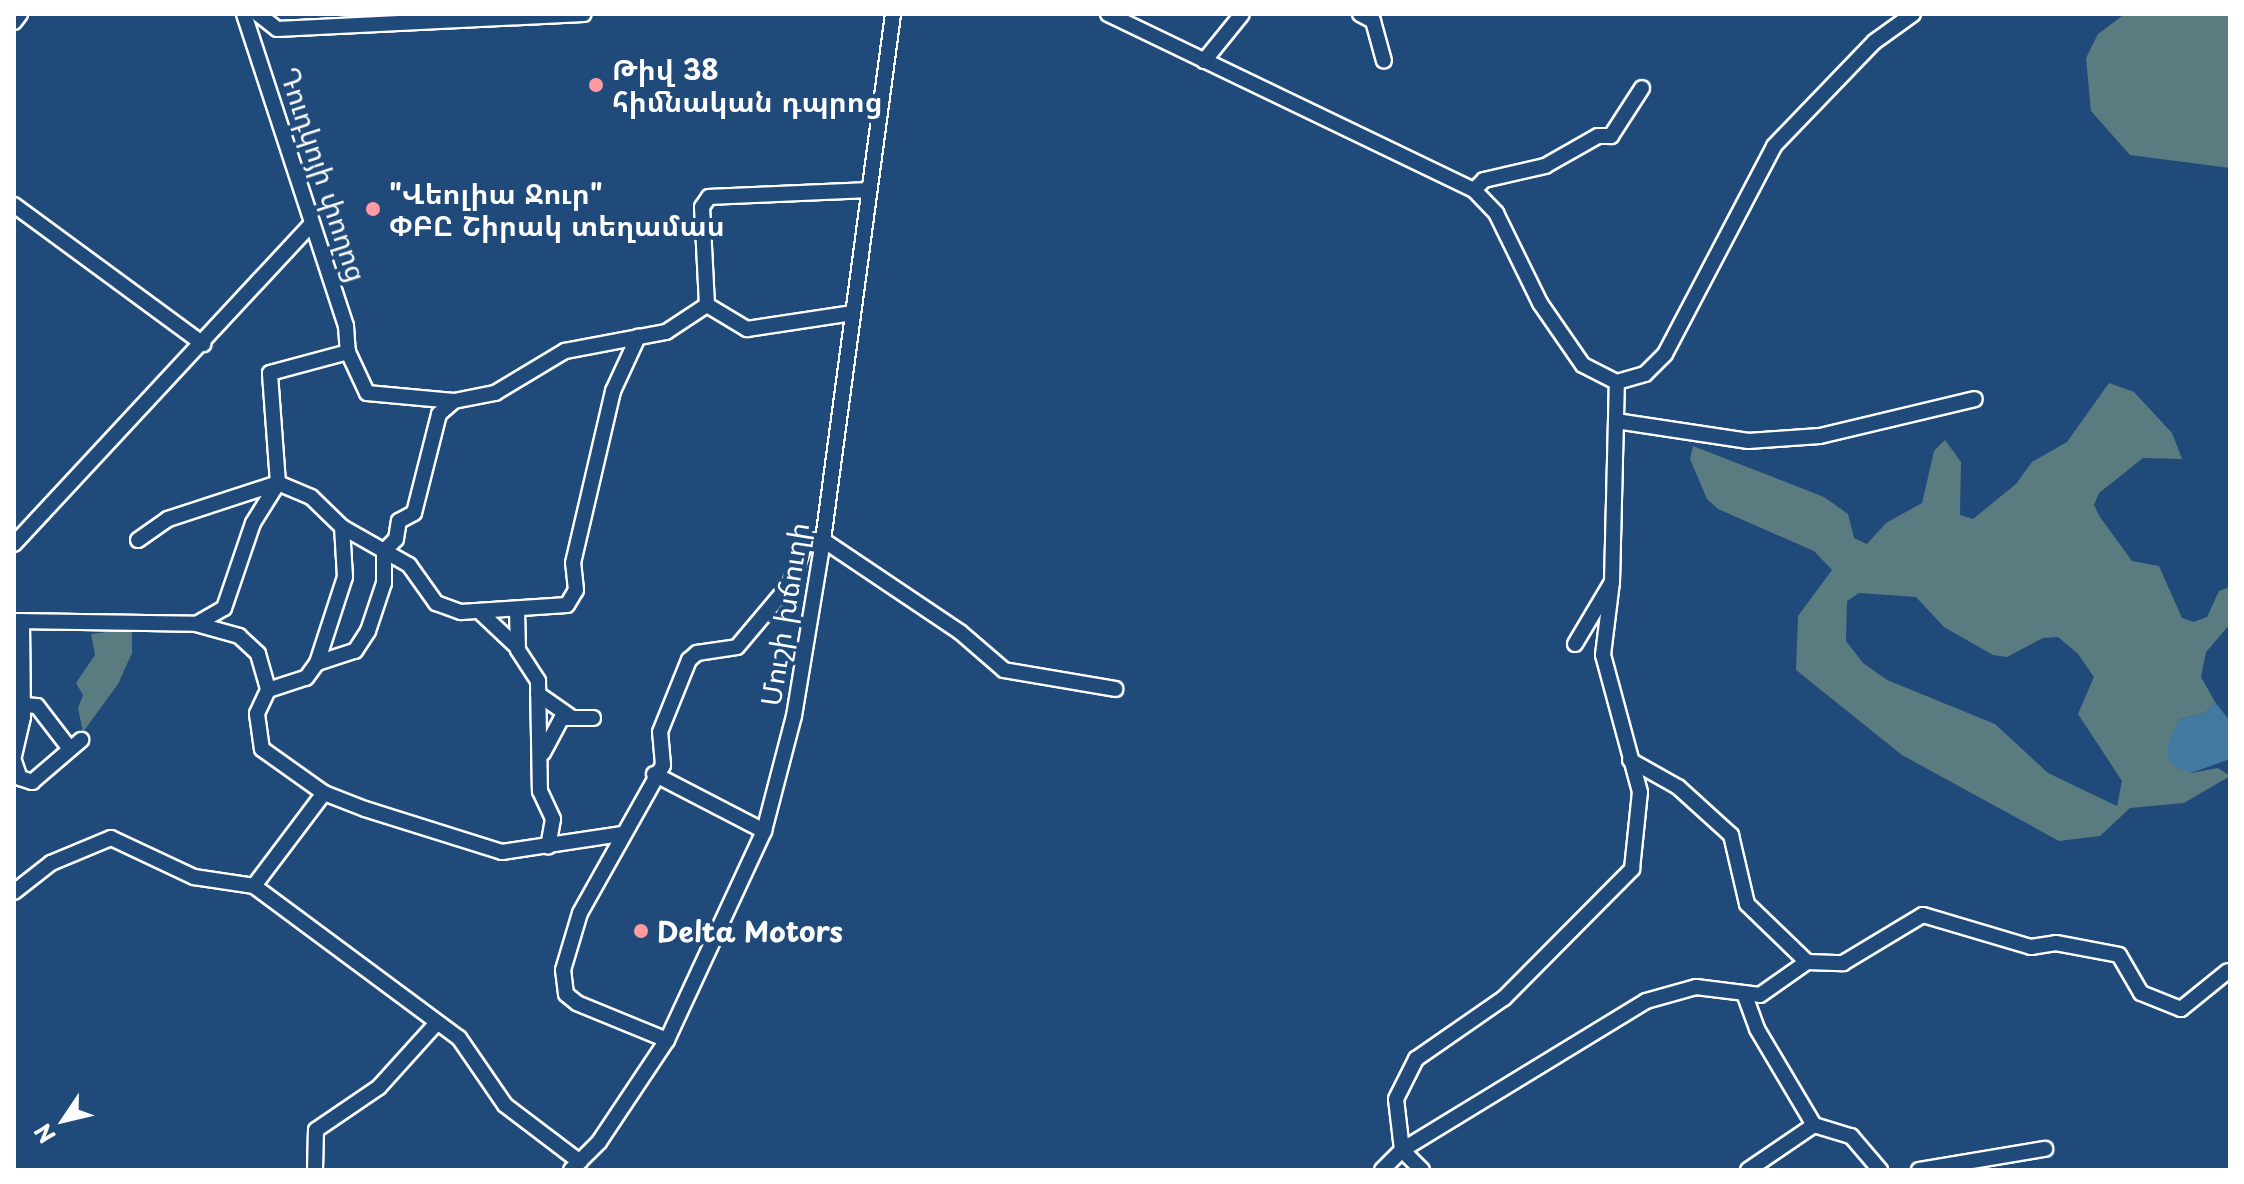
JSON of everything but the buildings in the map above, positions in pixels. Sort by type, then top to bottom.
[{"type":"street","points":[[14,22],[20,14]]},
{"type":"street","name":"Դուդկոյի փողոց","points":[[244,14],[346,326],[348,352],[367,393],[454,401]]},
{"type":"street","points":[[258,14],[277,29],[584,14]]},
{"type":"street","name":"Մուշի խճուղի","points":[[576,1166],[667,1040],[764,831],[794,716],[823,540],[893,14]]},
{"type":"street","points":[[1108,14],[1474,190],[1496,213],[1540,303],[1583,365],[1617,382],[1645,374],[1665,354],[1774,146],[1874,42],[1913,14]]},
{"type":"street","points":[[1204,61],[1242,14]]},
{"type":"street","points":[[1360,14],[1374,18],[1384,61]]},
{"type":"street","points":[[1474,190],[1484,180],[1545,166],[1598,136],[1611,136],[1628,118],[1642,88]]},
{"type":"street","points":[[707,305],[702,207],[709,197],[869,190]]},
{"type":"street","points":[[14,205],[203,344]]},
{"type":"street","points":[[14,544],[203,344],[312,223]]},
{"type":"street","points":[[707,305],[747,329],[853,313]]},
{"type":"street","points":[[317,663],[355,651],[368,631],[384,583],[384,551],[396,539],[399,521],[414,513],[439,414],[454,401],[495,393],[565,351],[666,332],[707,305]]},
{"type":"street","points":[[138,540],[168,519],[278,483],[311,497],[342,527],[409,565],[436,603],[478,613],[573,600],[573,563],[613,391],[638,337]]},
{"type":"street","points":[[196,624],[224,608],[253,523],[278,483],[270,373],[348,352]]},
{"type":"street","points":[[1422,1170],[1402,1150],[1396,1099],[1416,1059],[1504,998],[1632,869],[1640,792],[1603,655],[1612,582],[1617,382]]},
{"type":"street","points":[[1616,421],[1763,440],[1820,436],[1975,399]]},
{"type":"street","points":[[268,690],[306,678],[317,663],[345,577],[342,527]]},
{"type":"street","points":[[667,1040],[577,1003],[561,982],[580,913],[654,774],[663,765],[660,732],[689,660],[697,653],[737,647],[790,584],[798,549],[806,541],[823,540],[960,632],[1004,670],[1115,689]]},
{"type":"street","points":[[1575,644],[1612,582]]},
{"type":"street","points":[[517,610],[518,650]]},
{"type":"street","points":[[478,613],[501,627],[538,681],[543,753],[540,791],[553,819],[548,847]]},
{"type":"street","points":[[23,705],[37,706],[76,744],[32,782],[20,778],[14,759],[23,705],[18,621],[196,624],[239,636],[258,654],[268,690],[257,714],[257,742],[324,793],[502,852],[621,834]]},
{"type":"street","points":[[538,694],[569,716],[593,718]]},
{"type":"street","points":[[543,753],[555,724],[569,716]]},
{"type":"street","points":[[1630,760],[1678,787],[1731,835],[1747,904],[1807,962]]},
{"type":"street","points":[[654,774],[764,831]]},
{"type":"street","points":[[254,886],[324,793]]},
{"type":"street","points":[[14,892],[51,863],[111,838],[194,877],[254,886],[435,1025],[459,1038],[505,1105],[576,1166]]},
{"type":"street","points":[[1382,1170],[1402,1150],[1646,1001],[1696,987],[1760,995],[1807,962],[1843,963],[1923,915],[2031,947],[2056,943],[2119,955],[2141,993],[2181,1009],[2228,971]]},
{"type":"street","points":[[1744,993],[1757,1029],[1814,1125],[1851,1136],[1880,1170]]},
{"type":"street","points":[[315,1170],[316,1130],[379,1087],[435,1025]]},
{"type":"street","points":[[1748,1170],[1814,1125]]},
{"type":"street","points":[[1919,1170],[2045,1149]]},
{"type":"green space","points":[[2125,14],[2230,14],[2230,168],[2130,155],[2091,111],[2086,58],[2098,34]]},
{"type":"green space","points":[[2109,383],[2134,392],[2172,433],[2182,459],[2143,458],[2099,493],[2094,505],[2132,561],[2159,566],[2182,618],[2194,622],[2207,617],[2219,591],[2230,587],[2230,624],[2206,652],[2201,677],[2215,702],[2206,712],[2179,720],[2168,758],[2191,773],[2218,768],[2230,776],[2184,803],[2130,808],[2100,836],[2059,841],[1902,755],[1796,670],[1798,616],[1832,570],[1814,551],[1718,509],[1707,499],[1690,459],[1693,446],[1824,497],[1848,514],[1854,538],[1867,544],[1886,523],[1922,503],[1934,451],[1945,440],[1961,462],[1960,515],[1973,519],[2016,484],[2032,462],[2067,442]],"holes":[[[1859,593],[1916,597],[1944,627],[1993,655],[2007,657],[2043,638],[2058,637],[2078,654],[2094,677],[2078,714],[2122,781],[2117,806],[2048,773],[1995,724],[1887,680],[1863,663],[1846,641],[1847,601]]]},
{"type":"green space","points":[[132,629],[132,653],[118,684],[83,732],[78,708],[83,695],[76,683],[95,655],[91,634]]},
{"type":"water","points":[[2215,702],[2230,721],[2230,759],[2191,773],[2177,768],[2168,758],[2168,744],[2179,720],[2206,712]]},
{"type":"place","name":"Թիվ 38 հիմնական դպրոց","points":[[596,85]]},
{"type":"place","name":"\"Վեոլիա Ջուր\" ՓԲԸ Շիրակ տեղամաս","points":[[373,209]]},
{"type":"place","name":"Delta Motors","points":[[641,931]]}]
